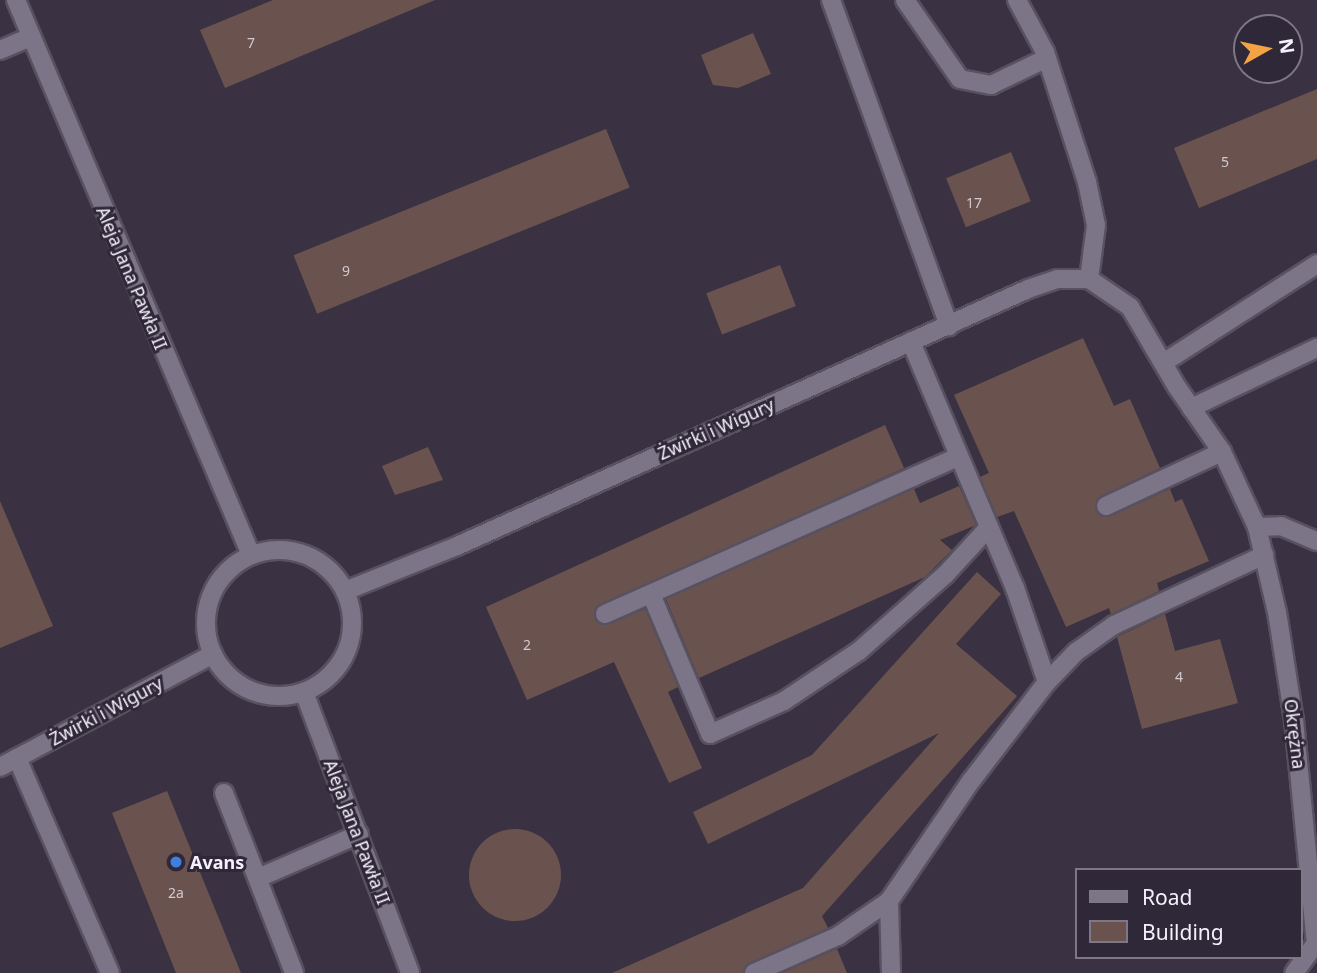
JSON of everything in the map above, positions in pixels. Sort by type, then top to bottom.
[{"type":"street","name":"Aleja Jana Pawła II","points":[[16,0],[251,555]]},
{"type":"street","points":[[831,0],[949,326]]},
{"type":"street","points":[[905,0],[960,79],[991,85],[1046,58]]},
{"type":"street","points":[[1017,0],[1046,58],[1090,196],[1096,225],[1089,279],[1130,307],[1191,408],[1222,452],[1257,527],[1281,526],[1317,541]]},
{"type":"street","points":[[0,50],[31,37]]},
{"type":"street","points":[[1163,363],[1317,264]]},
{"type":"street","name":"Żwirki i Wigury","points":[[345,591],[457,546],[1057,279],[1089,279]]},
{"type":"street","points":[[911,342],[957,457],[989,527],[1047,682]]},
{"type":"street","points":[[1191,408],[1317,348]]},
{"type":"street","points":[[1106,506],[1222,452]]},
{"type":"street","points":[[605,614],[957,457]]},
{"type":"street","points":[[651,594],[710,734],[784,701],[859,651],[945,575],[989,527]]},
{"type":"street","name":"Okrężna","points":[[1257,527],[1294,720],[1316,943],[1294,973]]},
{"type":"street","points":[[272,549],[315,559],[345,591],[352,614],[350,639],[341,661],[325,680],[304,692],[278,696],[251,691],[222,670],[212,654],[206,631],[207,608],[215,586],[230,568],[251,555],[272,549]]},
{"type":"street","points":[[754,973],[838,936],[889,901],[971,781],[1047,682],[1076,652],[1114,625],[1264,555]]},
{"type":"street","name":"Żwirki i Wigury","points":[[0,767],[212,654]]},
{"type":"street","name":"Aleja Jana Pawła II","points":[[304,692],[410,973]]},
{"type":"street","points":[[17,758],[110,973]]},
{"type":"street","points":[[224,793],[294,973]]},
{"type":"street","points":[[258,878],[359,834]]},
{"type":"street","points":[[889,901],[891,973]]},
{"type":"building","points":[[273,0],[435,0],[225,88],[200,30]]},
{"type":"building","points":[[753,33],[771,74],[738,88],[713,85],[701,55]]},
{"type":"building","points":[[1317,89],[1317,159],[1199,208],[1174,148]]},
{"type":"building","points":[[606,129],[630,187],[317,314],[294,255]]},
{"type":"building","points":[[1011,152],[1031,201],[966,227],[946,178]]},
{"type":"building","points":[[780,265],[796,306],[722,334],[706,293]]},
{"type":"building","points":[[1083,338],[1114,406],[1130,399],[1160,468],[1101,496],[1096,511],[1111,516],[1170,489],[1175,502],[1182,499],[1209,561],[1157,583],[1159,591],[1111,614],[1109,608],[1066,627],[1014,511],[997,517],[980,477],[989,473],[954,395]]},
{"type":"building","points":[[885,425],[904,468],[595,608],[595,619],[605,625],[645,609],[678,687],[668,692],[702,768],[669,783],[614,662],[527,700],[486,607]]},
{"type":"building","points":[[428,447],[443,480],[395,495],[382,466]]},
{"type":"building","points":[[959,486],[976,525],[940,540],[952,550],[925,577],[699,678],[666,599],[914,489],[920,503]]},
{"type":"building","points":[[0,501],[53,626],[0,648]]},
{"type":"building","points":[[977,572],[1001,594],[956,644],[1017,696],[822,916],[828,928],[749,963],[743,973],[612,973],[803,888],[939,733],[708,844],[693,812],[812,755]]},
{"type":"building","points":[[1165,614],[1175,651],[1220,639],[1238,703],[1142,729],[1117,637]]},
{"type":"building","points":[[167,791],[241,973],[176,973],[112,813]]},
{"type":"building","points":[[515,829],[533,832],[548,842],[558,857],[561,875],[558,893],[548,908],[533,918],[515,921],[497,918],[482,908],[472,893],[469,875],[472,857],[482,842],[497,832]]},
{"type":"building","points":[[837,949],[847,973],[782,973]]},
{"type":"place","name":"Avans","points":[[176,862]]}]
